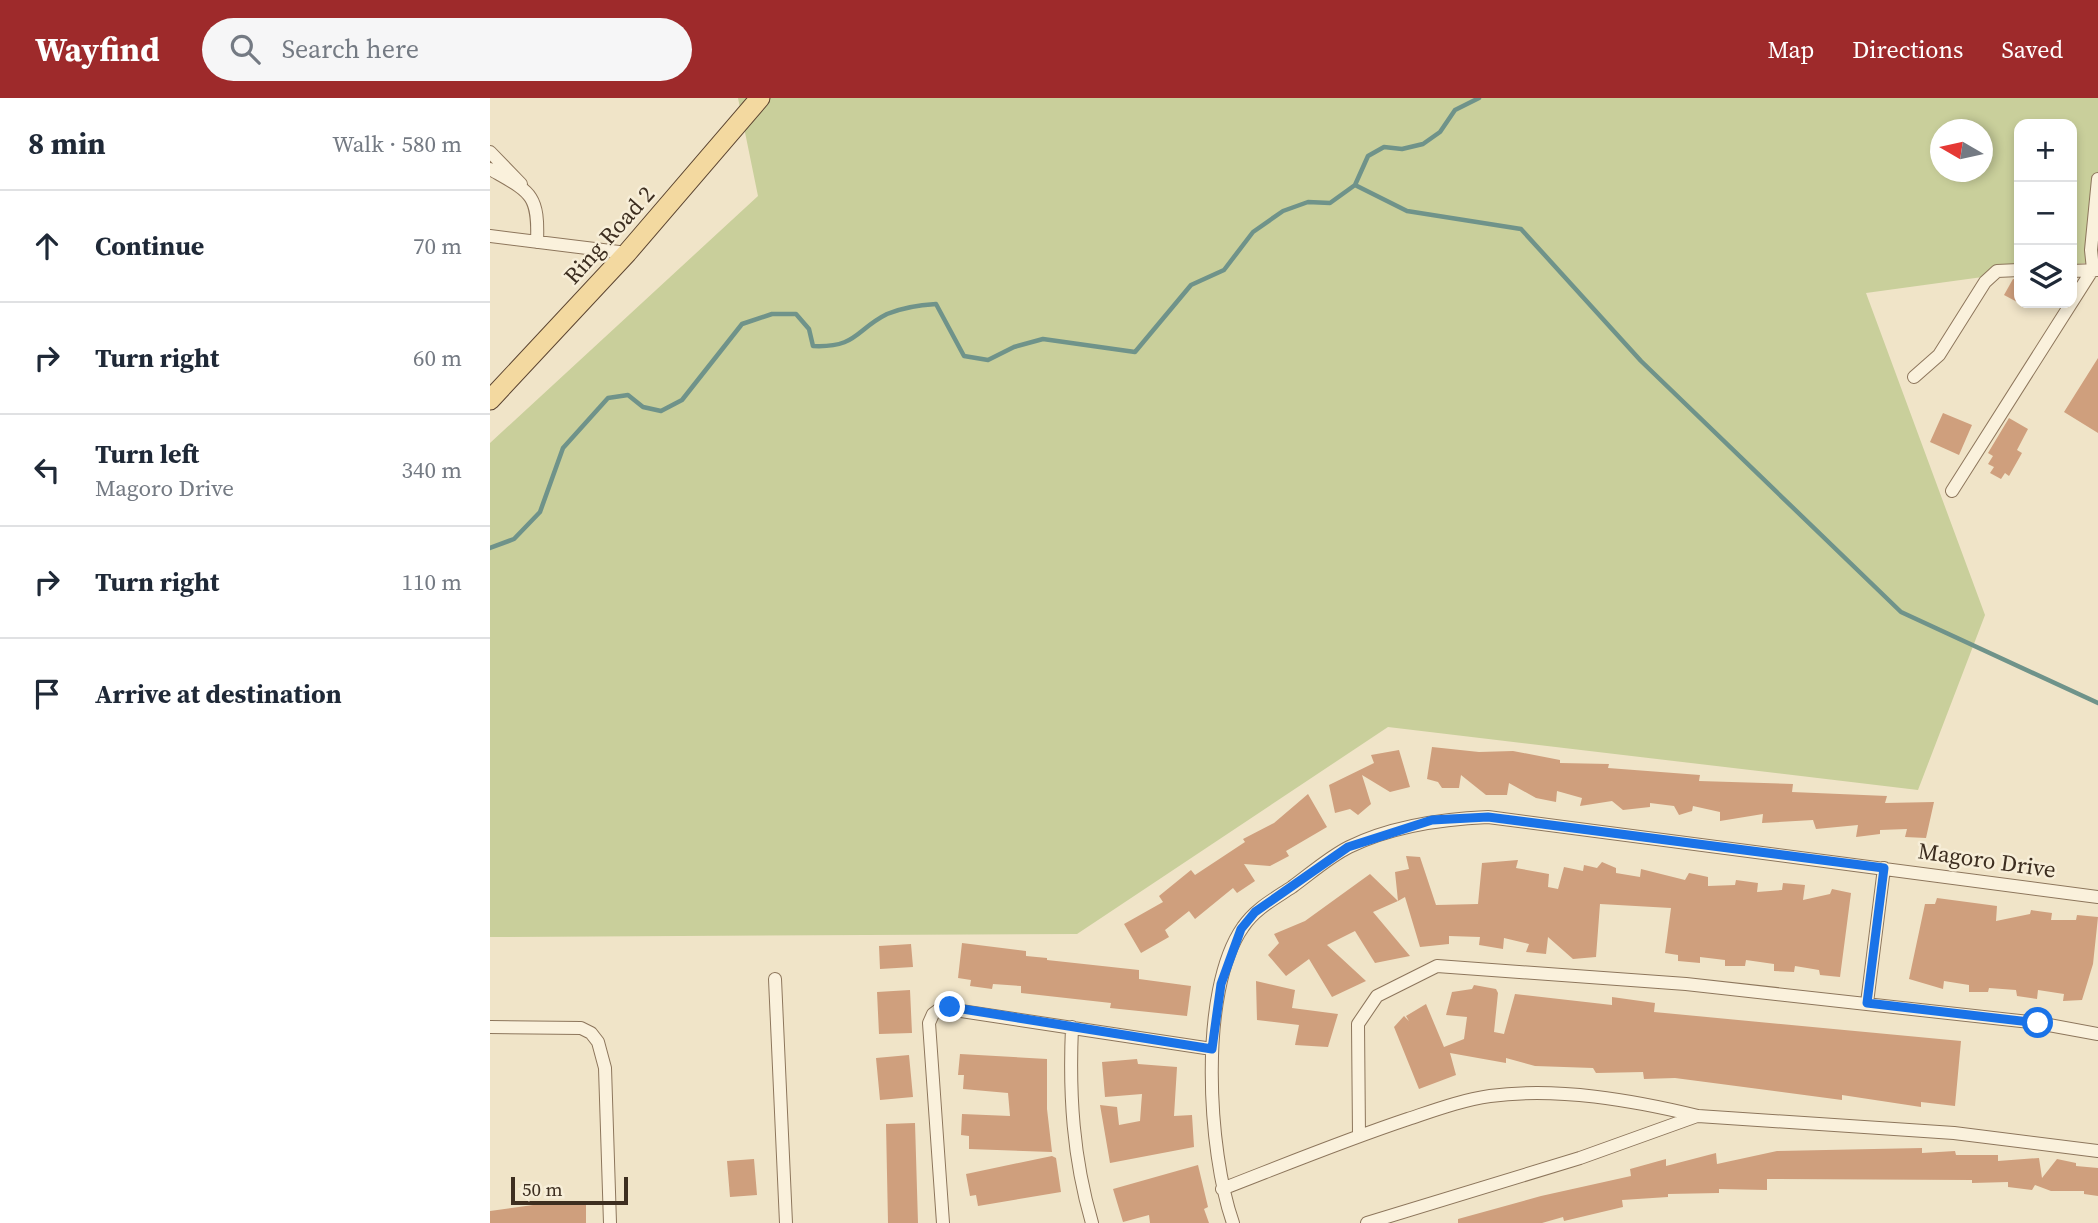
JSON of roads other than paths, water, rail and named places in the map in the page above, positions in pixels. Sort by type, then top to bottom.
[{"type":"main road","name":"Ring Road 2","points":[[490,400],[628,253],[760,98]]},
{"type":"street","points":[[490,152],[528,192],[538,209],[537,242]]},
{"type":"street","points":[[490,169],[528,192]]},
{"type":"street","points":[[1952,491],[2095,269],[2091,250],[2098,178]]},
{"type":"street","points":[[490,236],[628,253]]},
{"type":"street","points":[[2077,271],[2095,269]]},
{"type":"street","points":[[1914,377],[1938,355],[1985,282],[1997,271],[2014,270]]},
{"type":"street","name":"Magoro Drive","points":[[1233,1223],[1222,1189],[1212,1118],[1212,1049],[1221,984],[1241,929],[1255,912],[1348,847],[1432,820],[1488,817],[2098,897]]},
{"type":"street","points":[[1867,1003],[1884,868]]},
{"type":"street","points":[[1359,1135],[1358,1024],[1377,996],[1437,966],[1686,984],[2038,1023],[2098,1034]]},
{"type":"street","points":[[775,979],[786,1223]]},
{"type":"street","points":[[943,1223],[929,1023],[933,1014],[950,1007],[1212,1049]]},
{"type":"street","points":[[490,1027],[582,1028],[591,1033],[598,1042],[605,1068],[610,1223]]},
{"type":"street","points":[[1072,1027],[1070,1089],[1074,1144],[1092,1223]]},
{"type":"street","points":[[1222,1189],[1359,1135],[1463,1101],[1491,1096],[1556,1094],[1663,1108],[1698,1116],[1954,1133],[2098,1152]]},
{"type":"street","points":[[1367,1223],[1580,1158],[1698,1116]]},
{"type":"waterway","points":[[490,548],[514,539],[540,512],[563,448],[608,398],[628,395],[643,407],[661,411],[682,400],[742,324],[772,314],[796,314],[809,329],[813,346],[828,346],[855,337],[887,314],[936,304],[964,356],[988,360],[1014,347],[1043,339],[1135,352],[1191,285],[1224,270],[1253,232],[1283,211],[1308,202],[1330,203],[1355,185],[1368,156],[1384,147],[1402,149],[1423,144],[1440,132],[1455,110],[1479,98]]},
{"type":"waterway","points":[[1355,185],[1407,211],[1521,229],[1641,361],[1901,612],[2098,703]]}]
